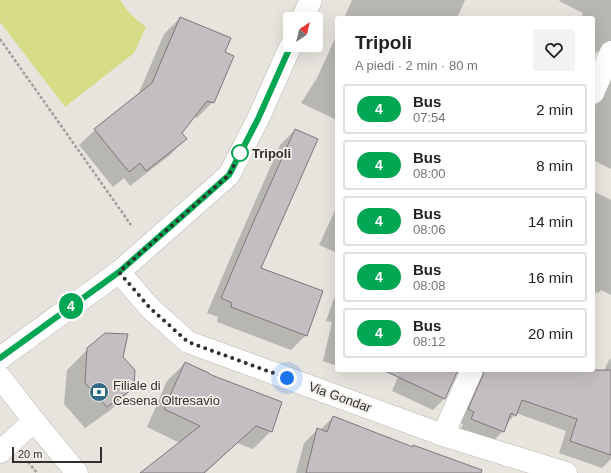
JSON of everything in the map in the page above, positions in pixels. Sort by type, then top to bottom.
[{"type":"street","points":[[305,12],[311,0]]},
{"type":"street","points":[[0,358],[119,272],[229,175],[258,119],[288,52]]},
{"type":"street","points":[[595,88],[611,52]]},
{"type":"street","name":"Via Gondar","points":[[119,272],[150,308],[188,342],[443,435],[566,473]]},
{"type":"street","points":[[443,435],[471,372]]},
{"type":"street","points":[[0,377],[34,422],[77,473]]},
{"type":"street","points":[[0,452],[34,422]]},
{"type":"path","points":[[0,39],[133,227],[146,248]]},
{"type":"green space","points":[[0,0],[120,0],[125,8],[146,27],[134,53],[65,107],[0,22]]},
{"type":"building","points":[[180,17],[231,38],[225,52],[234,56],[214,103],[207,101],[182,133],[187,139],[146,171],[140,163],[129,172],[94,129],[152,83]]},
{"type":"building","points":[[295,129],[318,139],[261,268],[323,291],[307,336],[231,307],[232,303],[221,298]]},
{"type":"building","points":[[105,333],[128,334],[123,357],[135,370],[134,388],[107,407],[85,383],[87,348]]},
{"type":"building","points":[[185,362],[209,374],[282,402],[272,432],[256,426],[204,473],[140,473],[200,426],[164,409]]},
{"type":"building","points":[[595,370],[611,370],[611,455],[570,441],[577,419],[522,400],[516,416],[511,413],[504,432],[471,419],[474,412],[468,409],[484,372],[595,372]]},
{"type":"building","points":[[387,372],[457,372],[445,399]]},
{"type":"building","points":[[333,416],[413,447],[413,445],[482,470],[481,473],[306,473],[317,428],[327,432]]},
{"type":"bus line","name":"4","points":[[0,358],[119,272],[229,175],[258,119],[288,52]]},
{"type":"place","name":"Tripoli","points":[[240,153]]},
{"type":"place","name":"Filiale di Cesena Oltresavio","points":[[99,392]]},
{"type":"route","points":[[240,153],[229,175],[119,272],[150,308],[188,342],[287,378]]}]
